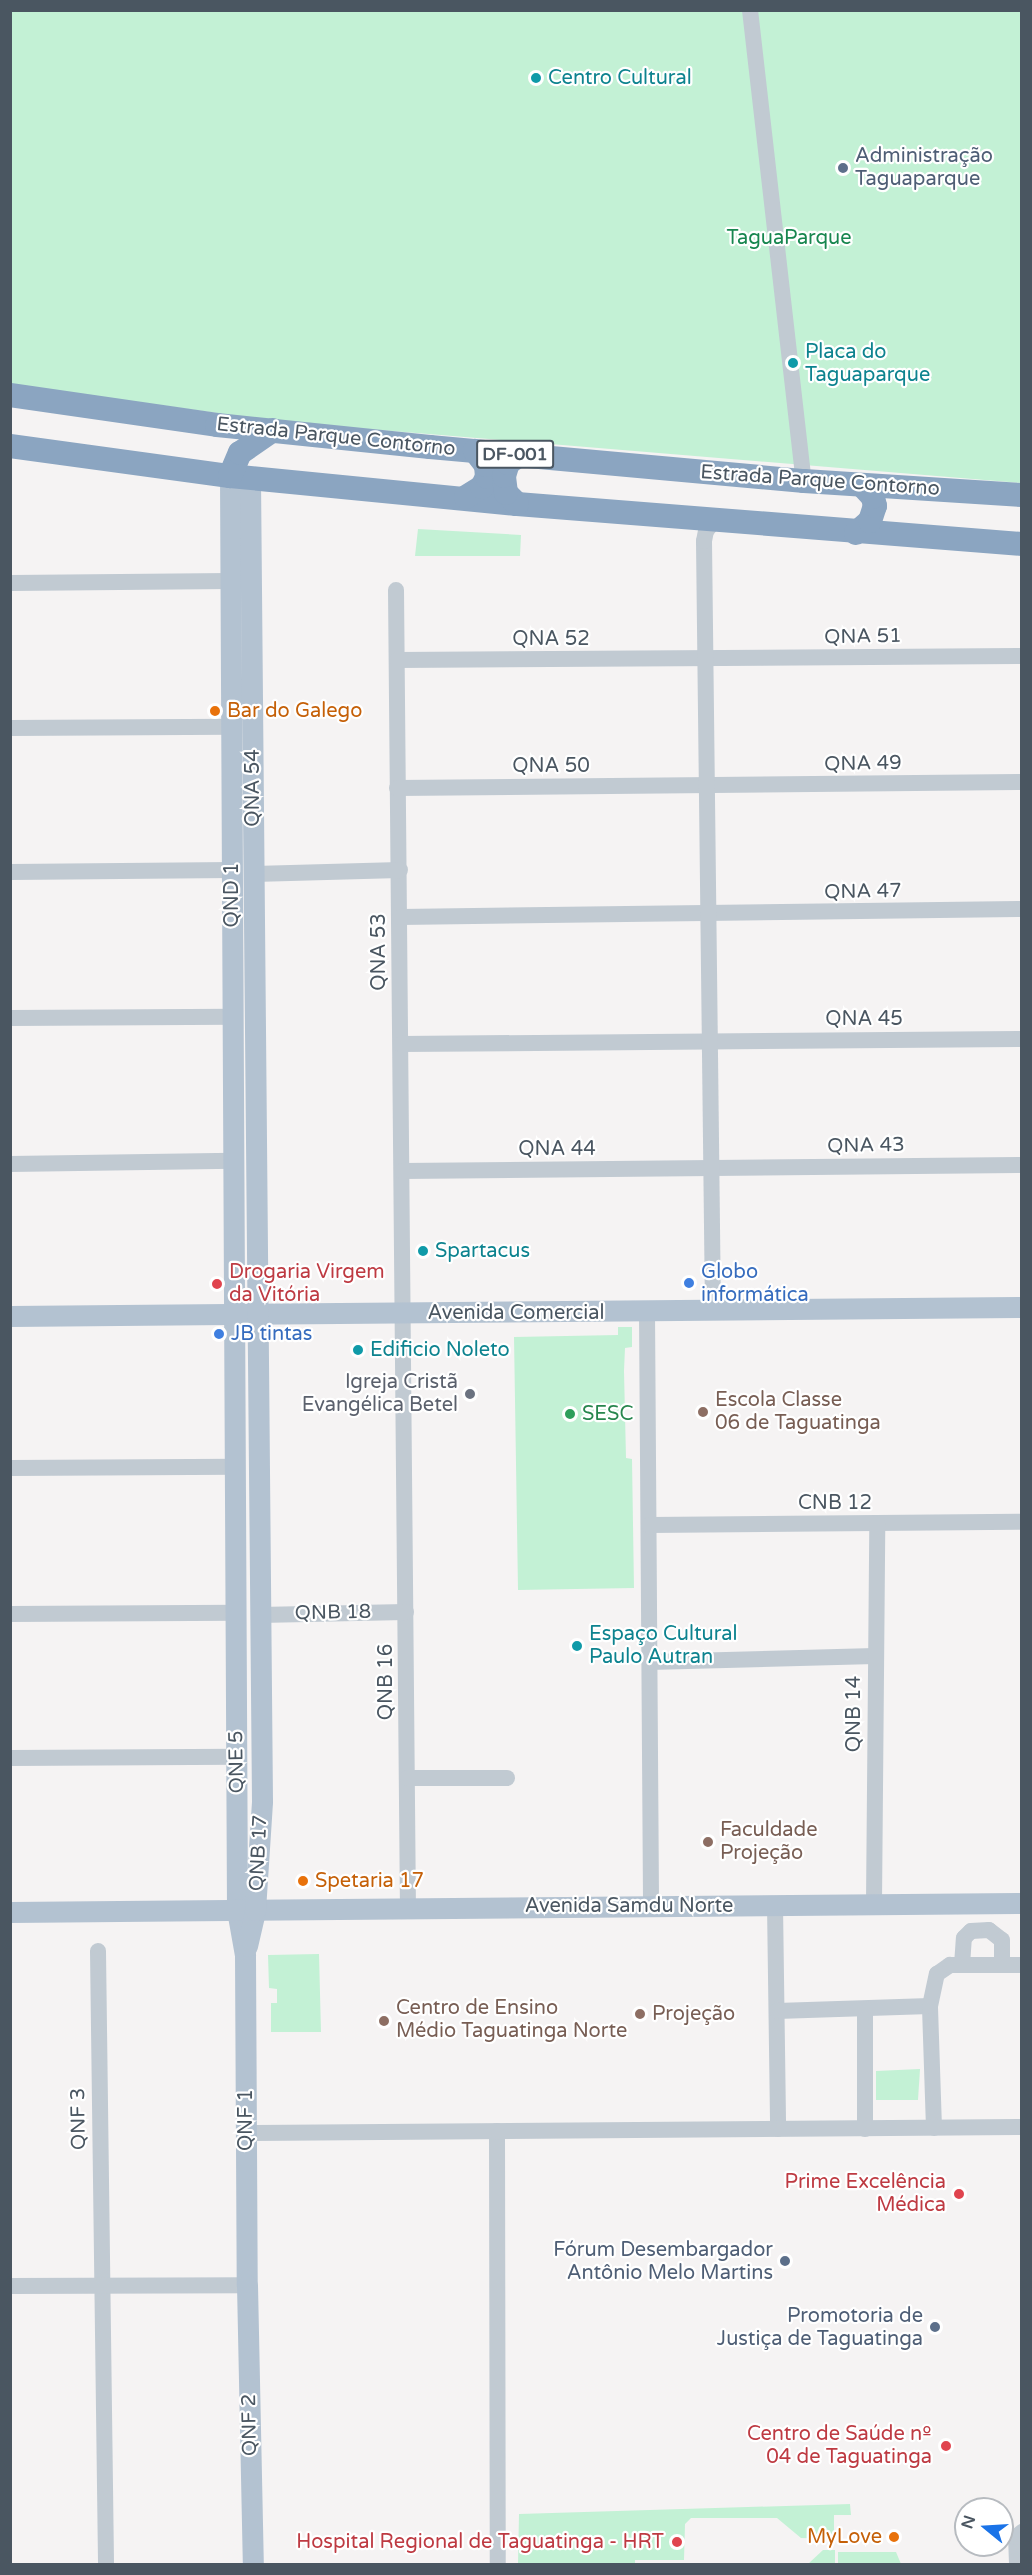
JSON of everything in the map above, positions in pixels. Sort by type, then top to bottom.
[{"type":"highway","name":"Estrada Parque Contorno","points":[[10,395],[273,430],[474,451],[804,481],[1022,495]]},
{"type":"highway","points":[[240,477],[240,453],[273,430]]},
{"type":"highway","name":"DF-001","points":[[10,447],[240,477],[689,519],[709,531],[856,533],[1022,544]]},
{"type":"highway","points":[[466,497],[482,487],[487,477],[486,465],[474,451]]},
{"type":"highway","points":[[517,504],[506,493],[504,474],[508,463],[521,454]]},
{"type":"highway","points":[[856,533],[870,521],[875,507],[862,485]]},
{"type":"main road","name":"QND 1","points":[[236,1461],[230,581],[240,538],[240,477]]},
{"type":"main road","name":"QNA 54","points":[[240,538],[254,874],[258,1313]]},
{"type":"main road","points":[[232,930],[246,935],[255,930]]},
{"type":"main road","points":[[232,956],[241,951],[255,957]]},
{"type":"main road","points":[[234,1225],[247,1230],[258,1225]]},
{"type":"main road","name":"Avenida Comercial","points":[[10,1316],[1022,1307]]},
{"type":"main road","points":[[236,1461],[246,1449],[259,1454],[258,1313]]},
{"type":"main road","name":"QNB 17","points":[[246,1910],[261,1838],[259,1454]]},
{"type":"main road","name":"QNE 5","points":[[236,1461],[238,1834],[246,1910]]},
{"type":"main road","points":[[238,1801],[251,1806],[262,1801]]},
{"type":"main road","points":[[238,1834],[242,1825],[250,1823],[261,1838]]},
{"type":"main road","name":"Avenida Samdu Norte","points":[[10,1912],[408,1906],[651,1907],[1022,1903]]},
{"type":"main road","name":"QNF 1","points":[[246,1910],[247,2285]]},
{"type":"main road","name":"QNF 2","points":[[247,2285],[254,2565]]},
{"type":"street","points":[[750,10],[804,481]]},
{"type":"street","points":[[709,531],[705,660],[706,916],[713,1311]]},
{"type":"street","points":[[10,583],[230,581]]},
{"type":"street","name":"QNA 53","points":[[396,590],[403,1314]]},
{"type":"street","name":"QNA 51","points":[[705,660],[1022,656]]},
{"type":"street","name":"QNA 52","points":[[397,660],[705,660]]},
{"type":"street","points":[[10,728],[231,728]]},
{"type":"street","name":"QNA 49","points":[[706,787],[1022,782]]},
{"type":"street","name":"QNA 50","points":[[398,788],[706,787]]},
{"type":"street","points":[[10,872],[232,870]]},
{"type":"street","points":[[254,874],[400,870]]},
{"type":"street","name":"QNA 47","points":[[400,917],[706,916],[1022,909]]},
{"type":"street","points":[[10,1018],[233,1017]]},
{"type":"street","name":"QNA 45","points":[[401,1044],[1022,1039]]},
{"type":"street","points":[[10,1164],[234,1161]]},
{"type":"street","name":"QNA 43","points":[[712,1168],[1022,1165]]},
{"type":"street","name":"QNA 44","points":[[402,1171],[712,1168]]},
{"type":"street","points":[[647,1312],[651,1907]]},
{"type":"street","name":"QNB 16","points":[[403,1314],[408,1906]]},
{"type":"street","points":[[10,1468],[236,1461]]},
{"type":"street","name":"CNB 12","points":[[649,1525],[1022,1522]]},
{"type":"street","name":"QNB 14","points":[[874,1903],[877,1524]]},
{"type":"street","name":"QNB 18","points":[[259,1615],[406,1612]]},
{"type":"street","points":[[10,1614],[237,1613]]},
{"type":"street","points":[[650,1662],[875,1656]]},
{"type":"street","points":[[10,1758],[237,1757]]},
{"type":"street","points":[[408,1778],[507,1778]]},
{"type":"street","points":[[775,1905],[778,2129]]},
{"type":"street","points":[[956,1965],[964,1938],[971,1931],[988,1930],[1002,1940],[1002,1965]]},
{"type":"street","name":"QNF 3","points":[[98,1951],[106,2565]]},
{"type":"street","points":[[934,2128],[930,2006],[937,1974],[956,1965],[1022,1965]]},
{"type":"street","points":[[777,2011],[930,2006]]},
{"type":"street","points":[[865,2008],[865,2128]]},
{"type":"street","points":[[247,2133],[1022,2127]]},
{"type":"street","points":[[497,2131],[498,2565]]},
{"type":"street","points":[[10,2286],[247,2285]]},
{"type":"street","points":[[1017,2565],[1016,2537],[1022,2532]]},
{"type":"green space","name":"TaguaParque","points":[[10,11],[1021,11],[1021,483],[283,422],[11,385]]},
{"type":"green space","points":[[418,529],[521,535],[520,556],[415,556]]},
{"type":"green space","name":"SESC","points":[[618,1327],[632,1327],[632,1347],[625,1348],[624,1371],[626,1458],[632,1459],[634,1588],[518,1590],[514,1337],[618,1335]]},
{"type":"green space","points":[[319,1954],[321,2032],[271,2032],[271,2003],[277,2003],[277,1989],[269,1988],[268,1955]]},
{"type":"green space","points":[[920,2069],[918,2100],[876,2100],[876,2071]]},
{"type":"green space","points":[[850,2504],[851,2515],[834,2515],[834,2539],[801,2538],[777,2518],[691,2518],[685,2524],[684,2560],[635,2560],[635,2564],[518,2564],[519,2514]]},
{"type":"green space","points":[[823,2550],[835,2550],[835,2564],[808,2564]]},
{"type":"green space","points":[[838,2552],[896,2552],[901,2564],[838,2564]]},
{"type":"place","name":"Centro Cultural","points":[[536,78]]},
{"type":"place","name":"Administração Taguaparque","points":[[843,168]]},
{"type":"place","name":"Placa do Taguaparque","points":[[793,363]]},
{"type":"place","name":"Bar do Galego","points":[[215,711]]},
{"type":"place","name":"Spartacus","points":[[423,1251]]},
{"type":"place","name":"Globo informática","points":[[689,1283]]},
{"type":"place","name":"Drogaria Virgem da Vitória","points":[[217,1284]]},
{"type":"place","name":"JB tintas","points":[[219,1334]]},
{"type":"place","name":"Edificio Noleto","points":[[358,1350]]},
{"type":"place","name":"Igreja Cristã Evangélica Betel","points":[[470,1394]]},
{"type":"place","name":"Escola Classe 06 de Taguatinga","points":[[703,1412]]},
{"type":"place","name":"SESC","points":[[570,1414]]},
{"type":"place","name":"Espaço Cultural Paulo Autran","points":[[577,1646]]},
{"type":"place","name":"Faculdade Projeção","points":[[708,1842]]},
{"type":"place","name":"Spetaria 17","points":[[303,1881]]},
{"type":"place","name":"Projeção","points":[[640,2014]]},
{"type":"place","name":"Centro de Ensino Médio Taguatinga Norte","points":[[384,2021]]},
{"type":"place","name":"Prime Excelência Médica","points":[[959,2194]]},
{"type":"place","name":"Fórum Desembargador Antônio Melo Martins","points":[[785,2261]]},
{"type":"place","name":"Promotoria de Justiça de Taguatinga","points":[[935,2327]]},
{"type":"place","name":"Centro de Saúde nº 04 de Taguatinga","points":[[946,2446]]},
{"type":"place","name":"MyLove","points":[[894,2537]]},
{"type":"place","name":"Hospital Regional de Taguatinga - HRT","points":[[677,2542]]}]
